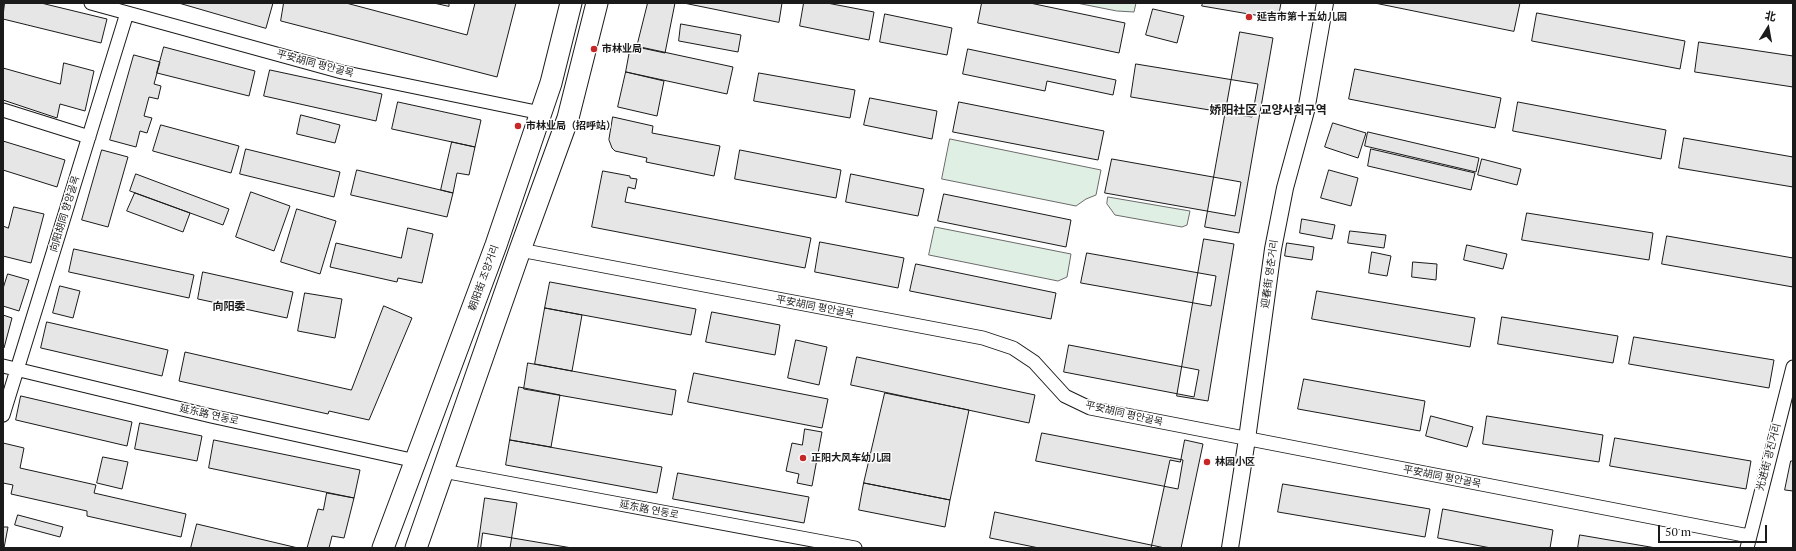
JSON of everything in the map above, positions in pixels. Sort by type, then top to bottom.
[{"type":"main road","name":"朝阳街 조양거리","points":[[383,548],[496,245],[541,113],[571,3]]},
{"type":"main road","points":[[416,548],[520,250],[568,118],[597,3]]},
{"type":"street","name":"平安胡同 평안골목","points":[[91,3],[342,72],[541,113]]},
{"type":"street","name":"迎春街 영춘거리","points":[[1230,548],[1247,439],[1273,249],[1285,188],[1306,111],[1325,3]]},
{"type":"street","name":"向阳胡同 향양골목","points":[[3,415],[128,13]]},
{"type":"street","points":[[3,110],[89,137]]},
{"type":"street","name":"平安胡同 평안골목","points":[[520,250],[983,338],[1013,348],[1034,362],[1064,396],[1090,408],[1748,542]]},
{"type":"street","name":"延东路 연동로","points":[[3,366],[211,416],[416,461]]},
{"type":"street","name":"光进街 광진거리","points":[[1748,542],[1793,367]]},
{"type":"street","name":"延东路 연동로","points":[[443,471],[818,545],[855,548]]},
{"type":"green space","points":[[1077,3],[1136,3],[1134,12],[1117,11]]},
{"type":"green space","points":[[950,139],[1101,170],[1096,195],[1086,199],[1076,206],[942,179]]},
{"type":"green space","points":[[1108,197],[1190,211],[1187,225],[1182,227],[1115,215],[1107,204]]},
{"type":"green space","points":[[935,227],[1071,254],[1067,277],[1058,281],[929,255]]},
{"type":"building","points":[[5,3],[41,3],[107,19],[101,43],[3,19]]},
{"type":"building","points":[[179,3],[273,3],[266,28]]},
{"type":"building","points":[[284,3],[346,3],[467,35],[475,3],[516,3],[497,77],[281,21]]},
{"type":"building","points":[[434,3],[449,3],[449,6]]},
{"type":"building","points":[[648,3],[675,3],[665,53],[637,47]]},
{"type":"building","points":[[684,3],[782,3],[779,22]]},
{"type":"building","points":[[804,3],[827,3],[874,12],[869,40],[800,26]]},
{"type":"building","points":[[982,3],[1030,3],[1125,23],[1119,53],[978,23]]},
{"type":"building","points":[[1203,3],[1281,3],[1278,19],[1202,6]]},
{"type":"building","points":[[1375,3],[1520,3],[1514,31]]},
{"type":"building","points":[[1153,9],[1184,16],[1177,43],[1146,35]]},
{"type":"building","points":[[1537,13],[1685,41],[1680,69],[1532,41]]},
{"type":"building","points":[[885,14],[952,28],[947,55],[880,42]]},
{"type":"building","points":[[681,24],[741,35],[738,52],[679,41]]},
{"type":"building","points":[[1240,32],[1273,38],[1239,233],[1205,227]]},
{"type":"building","points":[[1699,42],[1793,56],[1793,87],[1695,72]]},
{"type":"building","points":[[631,45],[733,67],[727,94],[626,72]]},
{"type":"building","points":[[164,47],[255,71],[249,96],[157,73]]},
{"type":"building","points":[[968,49],[1116,80],[1113,95],[1047,81],[1045,91],[963,74]]},
{"type":"building","points":[[134,55],[160,62],[154,84],[161,86],[158,99],[149,97],[144,116],[152,118],[147,133],[140,131],[136,147],[110,140]]},
{"type":"building","points":[[64,63],[94,71],[85,111],[60,104],[57,118],[3,100],[3,68],[60,84]]},
{"type":"building","points":[[1136,64],[1258,84],[1252,117],[1131,97]]},
{"type":"building","points":[[1355,69],[1501,98],[1495,128],[1349,99]]},
{"type":"building","points":[[270,70],[382,94],[376,121],[264,96]]},
{"type":"building","points":[[626,72],[664,81],[657,116],[618,107]]},
{"type":"building","points":[[759,73],[855,90],[850,118],[754,101]]},
{"type":"building","points":[[870,98],[937,111],[932,139],[864,125]]},
{"type":"building","points":[[398,102],[481,120],[475,147],[392,129]]},
{"type":"building","points":[[959,102],[1104,131],[1098,160],[953,132]]},
{"type":"building","points":[[1518,102],[1666,130],[1661,159],[1513,131]]},
{"type":"building","points":[[301,115],[340,125],[335,143],[297,134]]},
{"type":"building","points":[[613,117],[653,126],[652,133],[720,146],[714,176],[646,162],[647,158],[615,151],[609,140]]},
{"type":"building","points":[[1333,123],[1366,133],[1358,158],[1325,147]]},
{"type":"building","points":[[161,125],[239,146],[231,173],[153,151]]},
{"type":"building","points":[[1368,132],[1479,158],[1476,172],[1365,146]]},
{"type":"building","points":[[1684,138],[1793,157],[1793,187],[1679,168]]},
{"type":"building","points":[[3,141],[65,160],[57,187],[3,170]]},
{"type":"building","points":[[452,142],[475,147],[469,175],[457,173],[453,193],[441,190]]},
{"type":"building","points":[[246,149],[340,172],[334,197],[240,174]]},
{"type":"building","points":[[1371,149],[1475,173],[1471,190],[1368,166]]},
{"type":"building","points":[[102,150],[128,157],[108,227],[82,220]]},
{"type":"building","points":[[740,150],[841,170],[836,198],[735,179]]},
{"type":"building","points":[[1112,159],[1241,182],[1235,216],[1105,193]]},
{"type":"building","points":[[1482,159],[1521,169],[1517,185],[1478,175]]},
{"type":"building","points":[[357,170],[453,193],[447,217],[351,195]]},
{"type":"building","points":[[1329,170],[1358,178],[1351,206],[1321,198]]},
{"type":"building","points":[[603,171],[630,176],[630,178],[637,179],[635,189],[628,187],[625,202],[811,238],[805,268],[592,227]]},
{"type":"building","points":[[136,174],[229,209],[223,225],[130,191]]},
{"type":"building","points":[[851,174],[924,189],[918,216],[846,202]]},
{"type":"building","points":[[251,192],[290,206],[274,251],[236,237]]},
{"type":"building","points":[[135,193],[190,213],[183,232],[127,211]]},
{"type":"building","points":[[944,194],[1071,220],[1066,247],[938,221]]},
{"type":"building","points":[[14,207],[44,214],[31,263],[3,256],[3,226],[8,228]]},
{"type":"building","points":[[297,209],[336,221],[320,274],[281,262]]},
{"type":"building","points":[[1527,213],[1653,233],[1649,260],[1522,240]]},
{"type":"building","points":[[1302,219],[1335,225],[1332,239],[1300,233]]},
{"type":"building","points":[[408,228],[433,234],[422,283],[398,278],[397,282],[330,267],[336,243],[401,258]]},
{"type":"building","points":[[1350,231],[1386,235],[1384,248],[1348,243]]},
{"type":"building","points":[[1667,236],[1793,258],[1793,287],[1662,264]]},
{"type":"building","points":[[1204,239],[1234,244],[1208,401],[1177,396]]},
{"type":"building","points":[[820,242],[904,258],[898,288],[815,272]]},
{"type":"building","points":[[1287,243],[1314,247],[1312,260],[1285,256]]},
{"type":"building","points":[[1467,245],[1507,254],[1503,269],[1464,260]]},
{"type":"building","points":[[74,249],[194,275],[189,298],[69,272]]},
{"type":"building","points":[[1372,252],[1391,256],[1387,276],[1369,273]]},
{"type":"building","points":[[1087,253],[1216,276],[1211,306],[1081,283]]},
{"type":"building","points":[[1413,262],[1437,264],[1436,280],[1412,277]]},
{"type":"building","points":[[916,264],[1056,293],[1051,319],[910,291]]},
{"type":"building","points":[[203,272],[293,292],[287,318],[198,299]]},
{"type":"building","points":[[8,274],[29,280],[19,311],[3,306],[3,289]]},
{"type":"building","points":[[550,282],[696,309],[691,335],[545,308]]},
{"type":"building","points":[[60,286],[80,291],[73,318],[53,313]]},
{"type":"building","points":[[1317,291],[1475,318],[1470,347],[1312,319]]},
{"type":"building","points":[[305,293],[342,299],[335,338],[298,331]]},
{"type":"building","points":[[384,306],[412,318],[369,420],[329,411],[328,414],[179,381],[185,352],[351,390]]},
{"type":"building","points":[[545,308],[582,315],[572,371],[535,364]]},
{"type":"building","points":[[712,312],[780,325],[775,355],[706,342]]},
{"type":"building","points":[[3,315],[12,318],[4,348],[3,348]]},
{"type":"building","points":[[1502,317],[1618,336],[1613,363],[1498,344]]},
{"type":"building","points":[[47,322],[168,350],[162,376],[41,348]]},
{"type":"building","points":[[1634,337],[1774,360],[1769,388],[1629,364]]},
{"type":"building","points":[[796,340],[827,347],[819,385],[788,378]]},
{"type":"building","points":[[1069,345],[1199,370],[1194,397],[1064,372]]},
{"type":"building","points":[[857,357],[1035,395],[1029,423],[851,385]]},
{"type":"building","points":[[528,363],[676,390],[672,415],[524,389]]},
{"type":"building","points":[[694,373],[828,399],[822,428],[688,402]]},
{"type":"building","points":[[1304,379],[1425,401],[1420,431],[1298,409]]},
{"type":"building","points":[[519,387],[560,395],[551,447],[510,440]]},
{"type":"building","points":[[885,393],[969,410],[950,500],[864,483]]},
{"type":"building","points":[[21,396],[132,422],[127,446],[16,420]]},
{"type":"building","points":[[1431,416],[1473,427],[1467,447],[1426,436]]},
{"type":"building","points":[[1487,416],[1603,435],[1599,462],[1483,444]]},
{"type":"building","points":[[140,423],[202,436],[197,461],[135,449]]},
{"type":"building","name":"正阳大风车幼儿园","points":[[805,429],[822,432],[812,486],[797,483],[799,474],[786,471],[792,443],[802,445]]},
{"type":"building","points":[[1042,433],[1183,460],[1178,489],[1036,461]]},
{"type":"building","points":[[1615,438],[1751,461],[1746,489],[1610,466]]},
{"type":"building","points":[[214,440],[360,470],[354,498],[209,468]]},
{"type":"building","points":[[510,440],[662,467],[657,493],[506,465]]},
{"type":"building","points":[[1185,440],[1203,444],[1181,548],[1151,548],[1170,460],[1180,462]]},
{"type":"building","points":[[3,443],[24,448],[20,468],[96,485],[94,493],[186,514],[181,537],[87,516],[87,511],[11,494],[13,485],[3,483]]},
{"type":"building","points":[[103,457],[128,462],[122,489],[97,483]]},
{"type":"building","points":[[1791,461],[1793,461],[1793,491],[1785,490]]},
{"type":"building","points":[[678,473],[809,497],[804,523],[673,499]]},
{"type":"building","points":[[864,483],[950,500],[945,527],[859,510]]},
{"type":"building","points":[[1283,484],[1430,509],[1425,537],[1278,512]]},
{"type":"building","points":[[327,493],[354,498],[344,538],[332,536],[329,548],[307,548],[318,509],[323,510]]},
{"type":"building","points":[[485,498],[517,503],[510,548],[478,548]]},
{"type":"building","points":[[1443,509],[1553,530],[1550,548],[1491,548],[1438,538]]},
{"type":"building","points":[[995,512],[1165,548],[1039,548],[990,538]]},
{"type":"building","points":[[18,515],[63,527],[60,537],[15,525]]},
{"type":"building","points":[[197,524],[298,548],[191,548]]},
{"type":"building","points":[[3,527],[8,527],[4,548],[3,548]]},
{"type":"building","points":[[483,533],[572,548],[481,548]]},
{"type":"building","points":[[1580,535],[1656,548],[1578,548]]},
{"type":"place","name":"延吉市第十五幼儿园","points":[[1249,17]]},
{"type":"place","name":"市林业局","points":[[594,49]]},
{"type":"place","name":"市林业局（招呼站）","points":[[518,126]]},
{"type":"place","name":"正阳大风车幼儿园","points":[[803,458]]},
{"type":"place","name":"林园小区","points":[[1207,462]]},
{"type":"district","name":"娇阳社区 교양사회구역","points":[[1268,111]]},
{"type":"district","name":"向阳委","points":[[229,307]]}]
